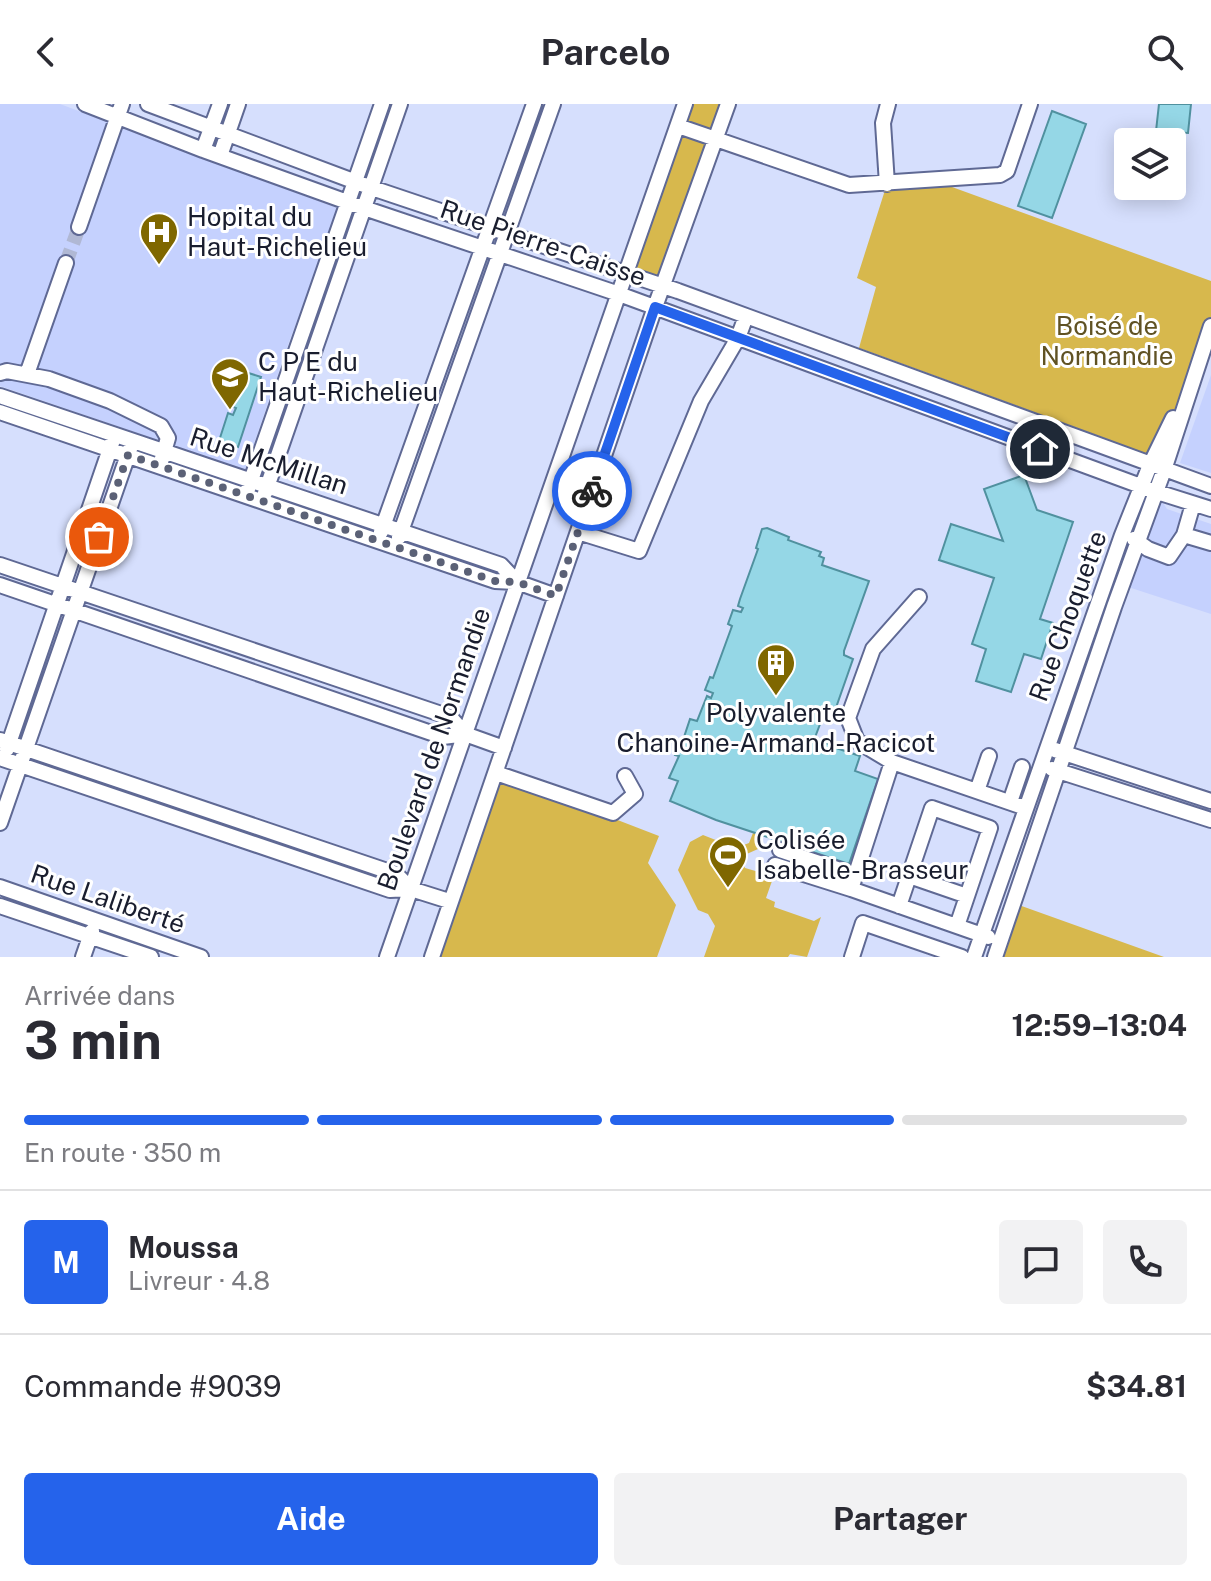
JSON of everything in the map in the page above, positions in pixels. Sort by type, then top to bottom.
[{"type":"street","name":"Rue Pierre-Caisse","points":[[85,104],[120,110],[203,150],[619,294],[1157,492],[1211,509]]},
{"type":"street","name":"Rue Pierre-Caisse","points":[[148,104],[355,182],[663,286],[1211,486]]},
{"type":"street","points":[[203,150],[220,104]]},
{"type":"street","points":[[220,156],[238,104]]},
{"type":"street","points":[[248,488],[382,104]]},
{"type":"street","points":[[262,501],[400,104]]},
{"type":"street","points":[[378,540],[534,104]]},
{"type":"street","points":[[396,546],[553,104]]},
{"type":"street","name":"Boulevard de Normandie","points":[[387,957],[685,104]]},
{"type":"street","points":[[432,957],[655,307],[728,104]]},
{"type":"street","points":[[887,184],[883,123],[888,104]]},
{"type":"street","points":[[678,126],[849,185],[887,184],[1000,175],[1007,171],[1030,104]]},
{"type":"street","points":[[79,227],[120,110]]},
{"type":"street","points":[[526,128],[542,134]]},
{"type":"street","points":[[27,374],[66,263]]},
{"type":"street","points":[[578,532],[639,551],[701,401],[738,338],[746,316]]},
{"type":"street","name":"Rue Choquette","points":[[974,957],[1122,535],[1150,465],[1205,360],[1211,326]]},
{"type":"street","points":[[304,330],[319,336]]},
{"type":"street","points":[[783,354],[792,333]]},
{"type":"street","points":[[850,379],[859,358]]},
{"type":"street","points":[[0,373],[49,379],[110,401],[161,426],[168,438],[162,459]]},
{"type":"street","name":"Rue Choquette","points":[[995,957],[1114,607],[1157,492],[1193,379]]},
{"type":"street","points":[[927,407],[935,386]]},
{"type":"street","name":"Rue McMillan","points":[[0,396],[130,449],[248,488],[262,501],[495,581],[517,582],[556,596]]},
{"type":"street","points":[[428,398],[446,405]]},
{"type":"street","name":"Rue McMillan","points":[[0,412],[112,442]]},
{"type":"street","points":[[112,442],[58,604],[5,741],[1,762],[20,763],[390,890],[411,889],[449,901]]},
{"type":"street","points":[[0,823],[130,449]]},
{"type":"street","name":"Rue McMillan","points":[[248,488],[267,486],[384,523],[501,565],[517,582]]},
{"type":"street","points":[[1122,535],[1169,557],[1184,535],[1193,504]]},
{"type":"street","points":[[1184,535],[1211,543]]},
{"type":"street","points":[[0,565],[450,717],[465,734]]},
{"type":"street","points":[[0,585],[443,737],[465,734],[504,748]]},
{"type":"street","points":[[919,597],[873,649],[848,718],[857,741],[892,762],[1026,808]]},
{"type":"street","points":[[1098,600],[1114,607]]},
{"type":"street","points":[[245,668],[252,650]]},
{"type":"street","points":[[5,741],[396,874],[411,889]]},
{"type":"street","points":[[1048,747],[1211,801]]},
{"type":"street","points":[[977,791],[989,756]]},
{"type":"street","points":[[853,882],[892,762]]},
{"type":"street","points":[[1041,766],[1211,820]]},
{"type":"street","points":[[1010,802],[1022,767]]},
{"type":"street","points":[[496,773],[613,813],[635,794],[625,776]]},
{"type":"street","points":[[899,906],[932,808],[990,828],[957,926]]},
{"type":"street","points":[[213,830],[218,814]]},
{"type":"street","points":[[780,850],[899,906],[1000,941]]},
{"type":"street","points":[[775,865],[853,882]]},
{"type":"street","points":[[909,876],[967,896]]},
{"type":"street","points":[[1002,876],[1020,883]]},
{"type":"street","name":"Rue Laliberté","points":[[0,887],[201,957]]},
{"type":"street","name":"Rue Laliberté","points":[[0,906],[151,957]]},
{"type":"street","points":[[83,957],[95,919]]},
{"type":"street","points":[[852,957],[863,923],[956,956]]},
{"type":"street","points":[[102,957],[111,925]]},
{"type":"shaded area","name":"Hopital du Haut-Richelieu","points":[[0,104],[60,104],[340,209],[289,342],[245,470],[0,386]]},
{"type":"shaded area","points":[[1211,375],[1211,473],[1180,463]]},
{"type":"shaded area","points":[[1156,492],[1167,509],[1211,524],[1211,614],[1122,585]]},
{"type":"green space","points":[[685,104],[729,104],[663,286],[627,274]]},
{"type":"green space","name":"Boisé de Normandie","points":[[941,183],[1211,281],[1211,323],[1186,396],[1151,463],[1107,439],[859,348],[876,287],[857,278],[886,187]]},
{"type":"green space","points":[[496,773],[659,836],[648,863],[676,905],[657,957],[427,957]]},
{"type":"green space","name":"Colisée Isabelle-Brasseur","points":[[753,833],[762,836],[758,849],[740,857],[745,868],[759,872],[758,876],[772,881],[766,898],[775,902],[774,907],[814,921],[821,917],[807,957],[790,954],[788,957],[704,957],[715,926],[708,914],[698,910],[678,870],[690,842],[703,835],[736,848],[749,843]]},
{"type":"green space","points":[[1016,904],[1164,957],[997,957]]},
{"type":"building","points":[[1159,104],[1191,104],[1188,133],[1186,128],[1156,128]]},
{"type":"building","points":[[1052,111],[1086,124],[1052,218],[1018,206]]},
{"type":"building","points":[[239,370],[261,377],[238,447],[219,441],[228,413],[233,415],[236,408],[228,405]]},
{"type":"building","points":[[1024,475],[1037,510],[1073,522],[1040,619],[1053,623],[1041,659],[1024,654],[1011,692],[976,681],[986,649],[972,644],[994,578],[939,560],[951,524],[1003,541],[984,489]]},
{"type":"building","name":"Polyvalente Chanoine-Armand-Racicot","points":[[762,529],[789,537],[788,540],[821,552],[819,556],[824,558],[822,565],[869,581],[844,651],[844,655],[853,659],[832,719],[830,722],[822,719],[814,740],[860,756],[855,771],[878,779],[849,864],[716,820],[670,801],[678,781],[669,778],[679,756],[675,755],[676,751],[690,719],[697,721],[707,696],[711,698],[713,693],[705,690],[710,677],[713,678],[732,626],[728,624],[733,610],[741,612],[743,608],[738,606],[740,599]]},
{"type":"tunnel","points":[[66,263],[79,227]]},
{"type":"way so far","points":[[99,537],[128,455],[495,581],[517,582],[556,596],[592,491]]},
{"type":"place","name":"Hopital du Haut-Richelieu","points":[[159,266]]},
{"type":"place","name":"C P E du Haut-Richelieu","points":[[230,411]]},
{"type":"place","name":"Polyvalente Chanoine-Armand-Racicot","points":[[776,697]]},
{"type":"place","name":"Colisée Isabelle-Brasseur","points":[[728,889]]},
{"type":"route","points":[[592,491],[655,307],[1040,449]]}]
